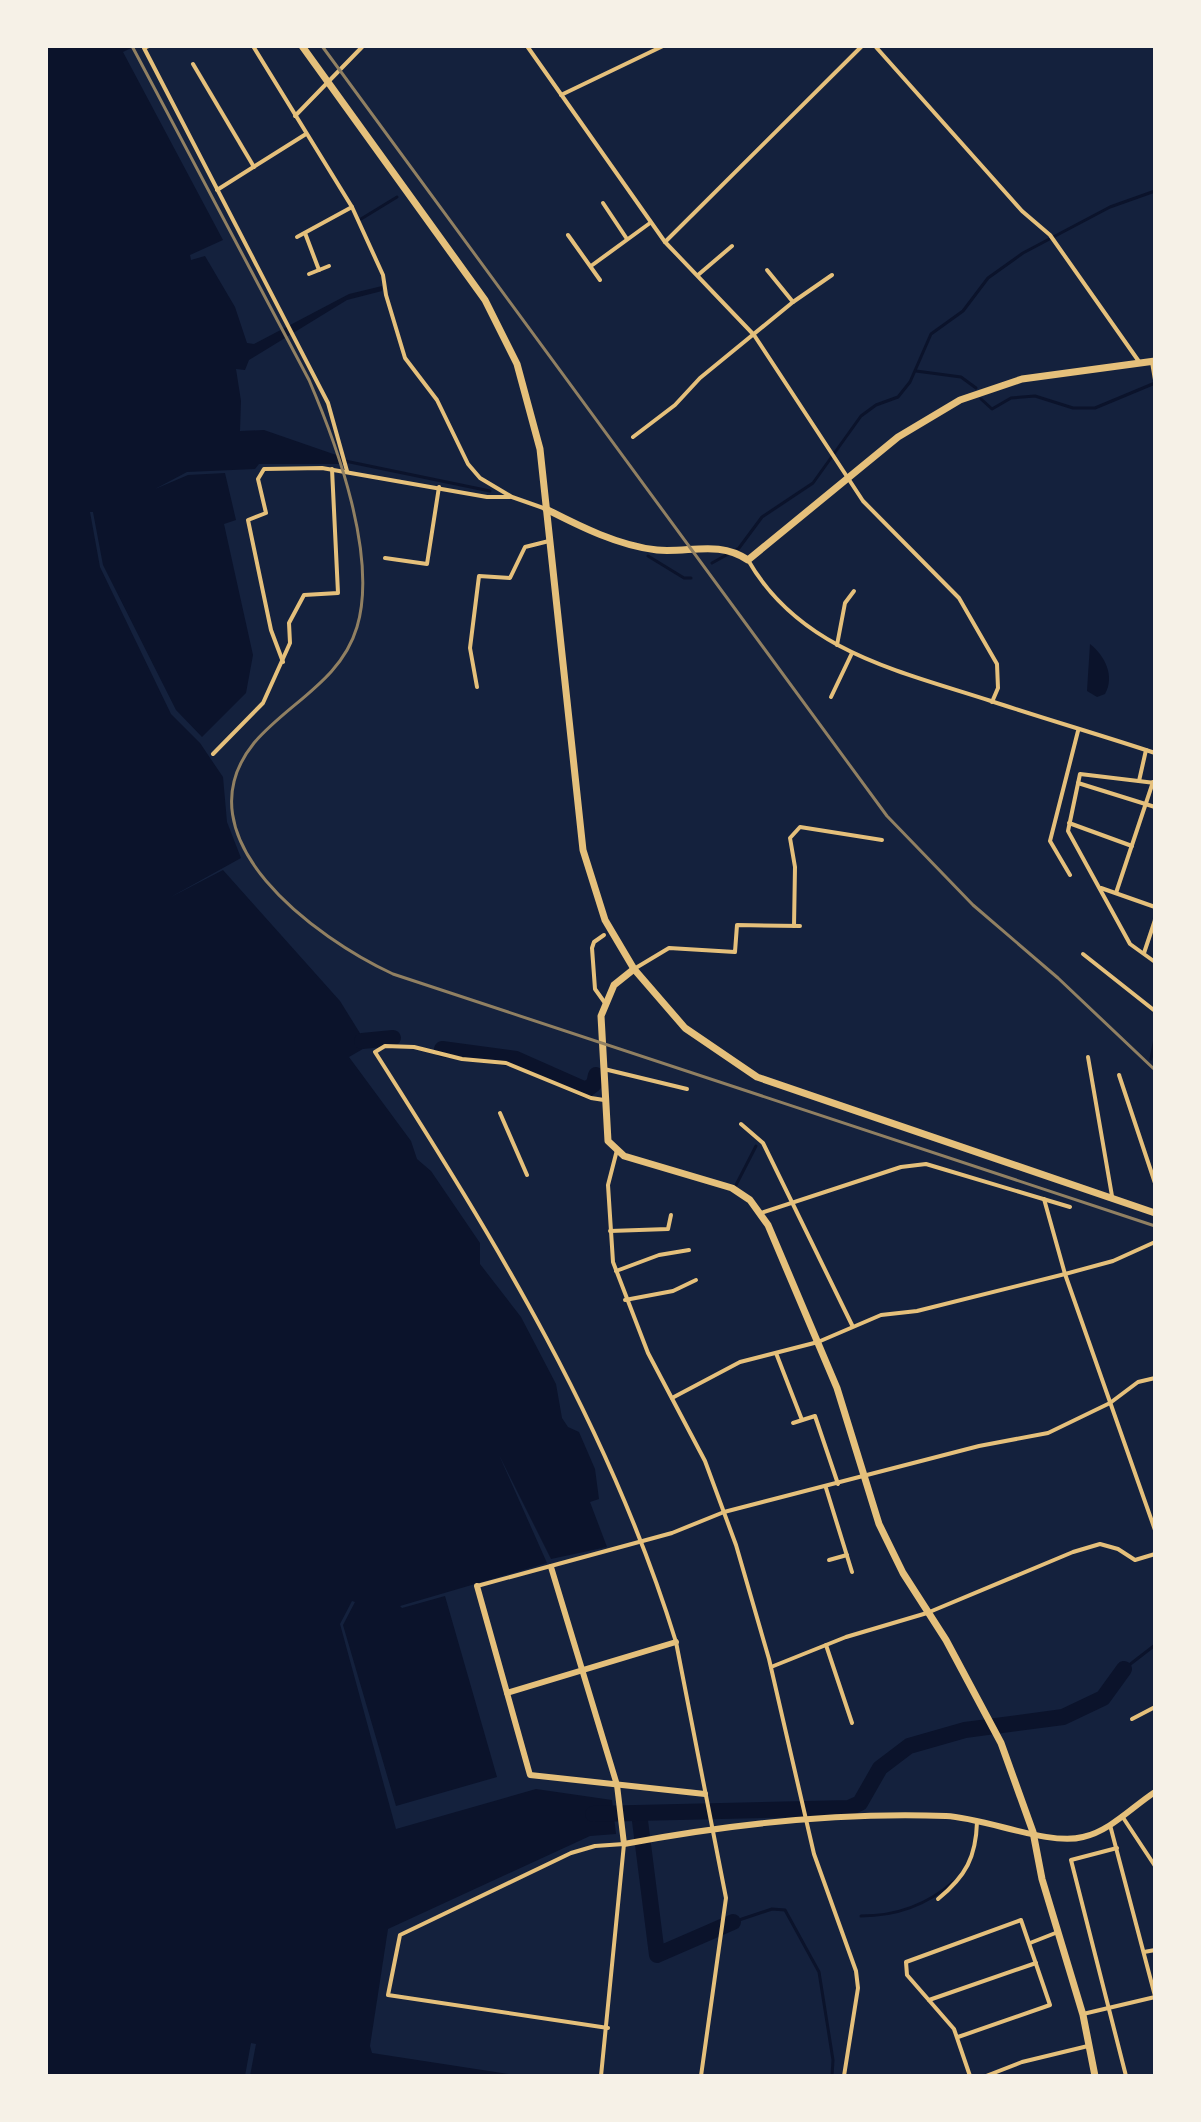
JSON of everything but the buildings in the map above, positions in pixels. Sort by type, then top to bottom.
[{"type":"main road","points":[[302,46],[496,319],[517,364],[531,408],[546,509],[583,850],[605,920],[634,969],[685,1028],[757,1077],[1155,1213]]},
{"type":"main road","points":[[546,509],[632,545],[660,550],[695,547],[734,552],[748,560],[919,422],[980,391],[1022,379],[1153,361]]},
{"type":"main road","points":[[634,969],[614,985],[601,1016],[608,1141],[636,1160],[732,1188],[761,1213],[818,1342],[879,1524],[995,1730],[1033,1832],[1083,2015],[1095,2076]]},
{"type":"street","points":[[149,46],[144,48],[328,403],[347,471]]},
{"type":"street","points":[[253,46],[352,207],[383,275],[405,358],[437,400],[468,464],[480,478],[512,497],[546,509]]},
{"type":"street","points":[[294,117],[363,46]]},
{"type":"street","points":[[527,46],[650,223],[754,335],[846,478],[876,515],[959,598],[997,664],[998,688],[992,702]]},
{"type":"street","points":[[561,95],[663,46]]},
{"type":"street","points":[[665,242],[862,46]]},
{"type":"street","points":[[875,46],[1022,211],[1052,238],[1140,363]]},
{"type":"street","points":[[193,64],[254,167]]},
{"type":"street","points":[[217,190],[306,134]]},
{"type":"street","points":[[603,203],[627,239]]},
{"type":"street","points":[[297,237],[352,207]]},
{"type":"street","points":[[591,266],[650,223]]},
{"type":"street","points":[[305,233],[319,270]]},
{"type":"street","points":[[568,235],[600,280]]},
{"type":"street","points":[[698,275],[732,246]]},
{"type":"street","points":[[309,274],[329,266]]},
{"type":"street","points":[[767,270],[793,302]]},
{"type":"street","points":[[633,437],[675,405],[700,378],[793,302],[832,275]]},
{"type":"street","points":[[1153,361],[1155,380]]},
{"type":"street","points":[[283,662],[271,630],[248,520],[266,513],[260,473],[280,467],[332,469],[487,497],[512,497]]},
{"type":"street","points":[[213,754],[263,703],[283,662],[290,643],[289,623],[304,595],[338,593],[332,469]]},
{"type":"street","points":[[385,558],[427,564],[439,487]]},
{"type":"street","points":[[477,687],[470,640],[479,576],[510,578],[525,547],[549,541]]},
{"type":"street","points":[[748,560],[794,619],[852,653],[916,679],[1155,753]]},
{"type":"street","points":[[837,645],[845,603],[854,591]]},
{"type":"street","points":[[831,697],[852,653]]},
{"type":"street","points":[[1070,875],[1050,841],[1078,731]]},
{"type":"street","points":[[1139,781],[1146,750]]},
{"type":"street","points":[[1116,893],[1154,782],[1080,774],[1068,831],[1130,944],[1155,962]]},
{"type":"street","points":[[1078,783],[1155,807]]},
{"type":"street","points":[[1069,823],[1132,846]]},
{"type":"street","points":[[634,969],[669,948],[735,952],[737,925],[797,926],[795,867],[790,838],[800,827],[882,840]]},
{"type":"street","points":[[1099,888],[1155,907]]},
{"type":"street","points":[[1144,953],[1155,920]]},
{"type":"street","points":[[604,935],[594,942],[592,948],[595,989],[605,1003]]},
{"type":"street","points":[[1083,954],[1155,1011]]},
{"type":"street","points":[[604,1100],[591,1098],[506,1063],[462,1059],[414,1047],[385,1046],[375,1052],[501,1251],[532,1308],[620,1483],[676,1642],[726,1898],[701,2076]]},
{"type":"street","points":[[1088,1057],[1112,1199]]},
{"type":"street","points":[[602,1069],[687,1089]]},
{"type":"street","points":[[1119,1075],[1155,1183]]},
{"type":"street","points":[[500,1113],[527,1175]]},
{"type":"street","points":[[672,1398],[740,1362],[818,1342],[853,1329],[763,1143],[741,1124]]},
{"type":"street","points":[[617,1150],[608,1185],[616,1271],[625,1300],[705,1461],[724,1512],[771,1667],[804,1817],[856,1971],[858,1988],[844,2076]]},
{"type":"street","points":[[761,1213],[901,1167],[926,1164],[1070,1207]]},
{"type":"street","points":[[1044,1199],[1065,1274],[1155,1530]]},
{"type":"street","points":[[610,1231],[668,1229],[671,1215]]},
{"type":"street","points":[[852,1325],[881,1315],[917,1311],[1113,1261],[1155,1242]]},
{"type":"street","points":[[616,1271],[659,1255],[689,1250]]},
{"type":"street","points":[[625,1300],[673,1291],[696,1280]]},
{"type":"street","points":[[776,1353],[802,1420]]},
{"type":"street","points":[[705,1794],[530,1775],[477,1586],[672,1533],[724,1512],[979,1446],[1048,1433],[1110,1403],[1138,1382],[1155,1378]]},
{"type":"street","points":[[793,1423],[815,1416],[838,1484]]},
{"type":"street","points":[[826,1488],[852,1572]]},
{"type":"street","points":[[771,1667],[826,1645],[927,1613],[1073,1552],[1100,1544],[1118,1549],[1135,1560],[1155,1554]]},
{"type":"street","points":[[829,1560],[847,1555]]},
{"type":"street","points":[[551,1567],[617,1785],[624,1841],[601,2076]]},
{"type":"street","points":[[507,1693],[676,1642]]},
{"type":"street","points":[[826,1645],[852,1723]]},
{"type":"street","points":[[1132,1719],[1155,1707]]},
{"type":"street","points":[[608,2028],[388,1995],[400,1935],[571,1853],[595,1846],[651,1839],[710,1825],[804,1817],[944,1816],[977,1819],[1062,1839],[1083,1837],[1110,1825],[1155,1792]]},
{"type":"street","points":[[1122,1816],[1155,1866]]},
{"type":"street","points":[[938,1899],[969,1867],[976,1846],[977,1819]]},
{"type":"street","points":[[1083,2015],[1155,1996],[1110,1825]]},
{"type":"street","points":[[1117,1848],[1071,1860],[1126,2076]]},
{"type":"street","points":[[958,2037],[1050,2005],[1021,1920],[906,1962],[907,1975],[958,2037],[970,2076]]},
{"type":"street","points":[[1030,1943],[1058,1932]]},
{"type":"street","points":[[1144,1952],[1155,1950]]},
{"type":"street","points":[[929,2000],[1036,1963]]},
{"type":"street","points":[[986,2076],[1022,2062],[1090,2046]]},
{"type":"water","points":[[46,46],[135,46],[123,52],[223,240],[190,255],[191,260],[205,256],[235,307],[247,343],[254,344],[349,294],[382,286],[382,291],[347,300],[249,360],[245,370],[236,369],[241,401],[240,431],[264,430],[342,457],[344,464],[259,464],[255,469],[187,472],[155,489],[188,475],[225,473],[236,520],[224,524],[253,655],[246,693],[202,737],[176,710],[103,565],[93,512],[90,512],[100,567],[171,714],[200,743],[223,777],[227,822],[241,858],[169,898],[223,870],[340,1001],[368,1046],[349,1057],[411,1141],[417,1159],[431,1171],[480,1243],[480,1264],[521,1317],[556,1384],[562,1418],[568,1427],[579,1432],[595,1469],[599,1499],[590,1502],[607,1547],[551,1559],[499,1455],[547,1563],[400,1606],[445,1596],[497,1777],[396,1806],[343,1625],[355,1602],[352,1601],[340,1624],[396,1829],[536,1789],[612,1800],[616,1834],[590,1836],[388,1929],[370,2046],[372,2053],[521,2076],[250,2076],[256,2044],[251,2043],[245,2076],[46,2076]]},
{"type":"water","points":[[1090,644],[1104,660],[1109,673],[1105,694],[1097,697],[1087,691]]},
{"type":"waterway","points":[[712,563],[739,548],[762,517],[813,483],[861,416],[876,405],[898,397],[910,382],[931,334],[963,311],[988,278],[1023,253],[1110,207],[1155,191]]},
{"type":"waterway","points":[[361,219],[397,197]]},
{"type":"waterway","points":[[916,371],[961,377],[976,388]]},
{"type":"waterway","points":[[981,399],[992,409],[1011,398],[1035,396],[1073,408],[1095,408],[1155,383]]},
{"type":"waterway","points":[[345,461],[490,491]]},
{"type":"waterway","points":[[648,556],[684,578],[691,578]]},
{"type":"waterway","points":[[362,1041],[393,1038]]},
{"type":"waterway","points":[[1151,1059],[1155,1038]]},
{"type":"waterway","points":[[442,1049],[516,1059],[586,1090],[594,1084],[596,1075]]},
{"type":"waterway","points":[[736,1185],[756,1146]]},
{"type":"waterway","points":[[1124,1669],[1155,1645]]},
{"type":"waterway","points":[[593,1814],[849,1808],[860,1803],[880,1768],[909,1746],[965,1730],[1063,1717],[1103,1698],[1124,1669]]},
{"type":"waterway","points":[[639,1813],[657,1955],[733,1922]]},
{"type":"waterway","points":[[861,1916],[910,1908],[933,1897],[953,1882]]},
{"type":"waterway","points":[[733,1922],[772,1909],[785,1910],[819,1972],[833,2060],[832,2076]]},
{"type":"railway","points":[[132,46],[309,380],[342,468],[358,535],[362,599],[357,627],[349,646],[326,677],[254,743],[235,779],[233,814],[244,849],[266,881],[295,911],[328,936],[393,974],[1155,1226]]},
{"type":"railway","points":[[322,46],[887,816],[973,905],[1058,978],[1155,1070]]}]
